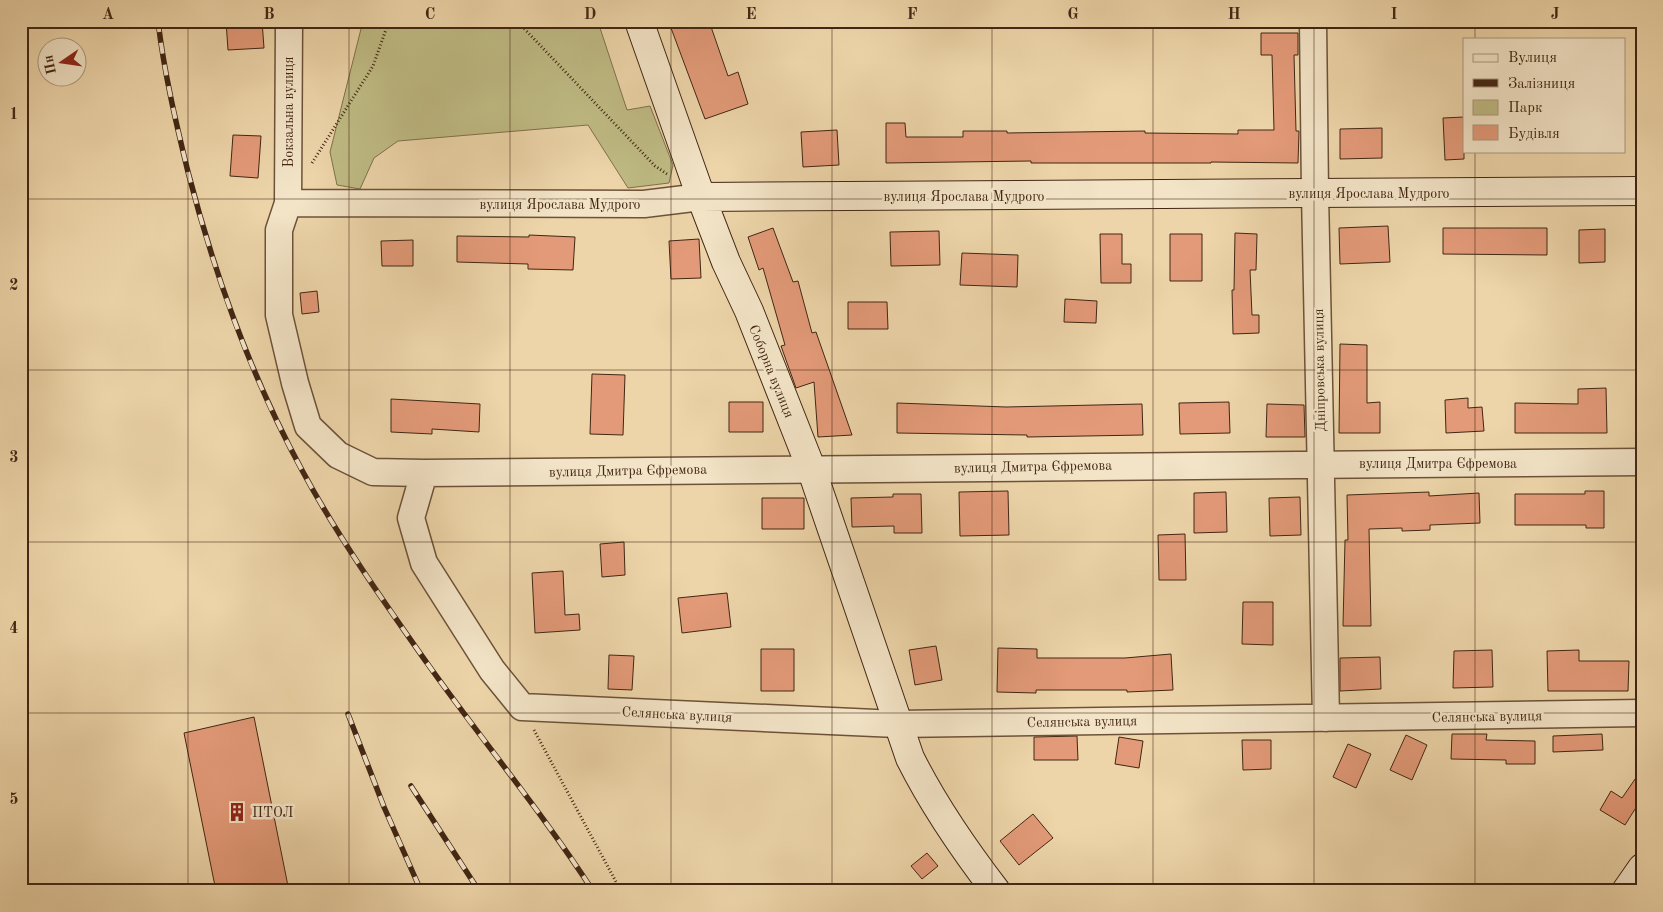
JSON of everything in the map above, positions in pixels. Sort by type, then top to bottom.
[{"type":"street","name":"Вокзальна вулиця","points":[[289,21],[288,203],[279,230],[278,315],[295,383],[308,426],[338,455],[373,472],[424,473]]},
{"type":"street","name":"Соборна вулиця","points":[[639,21],[726,262],[752,320],[811,468],[910,758],[925,788],[948,826],[996,891]]},
{"type":"street","name":"Дніпровська вулиця","points":[[1313,21],[1326,718]]},
{"type":"street","name":"вулиця Ярослава Мудрого","points":[[288,203],[644,204],[701,197],[1642,191]]},
{"type":"street","name":"вулиця Дмитра Єфремова","points":[[424,473],[811,468],[1642,462]]},
{"type":"street","points":[[424,473],[411,518],[424,563],[492,670],[522,707]]},
{"type":"street","name":"Селянська вулиця","points":[[522,707],[898,724],[1642,714]]},
{"type":"street","points":[[1626,891],[1642,868]]},
{"type":"path","points":[[308,171],[373,66],[389,21]]},
{"type":"path","points":[[517,21],[655,166],[670,176]]},
{"type":"path","points":[[522,707],[621,891]]},
{"type":"green space","points":[[363,21],[606,21],[600,28],[627,110],[650,106],[673,165],[669,183],[628,188],[588,125],[398,141],[374,158],[360,189],[337,185],[330,152]]},
{"type":"building","points":[[226,21],[262,21],[264,48],[228,50]]},
{"type":"building","points":[[691,21],[709,21],[728,76],[738,72],[748,104],[705,119],[671,28]]},
{"type":"building","points":[[1261,33],[1298,33],[1298,55],[1294,55],[1296,131],[1299,131],[1298,163],[1031,163],[1031,161],[886,163],[886,123],[905,123],[906,137],[963,137],[963,131],[1007,131],[1007,133],[1145,131],[1145,133],[1238,134],[1238,130],[1274,130],[1272,55],[1261,55]]},
{"type":"building","points":[[1463,117],[1464,159],[1445,160],[1443,118]]},
{"type":"building","points":[[1382,128],[1382,158],[1340,159],[1340,129]]},
{"type":"building","points":[[837,130],[839,165],[803,167],[801,132]]},
{"type":"building","points":[[233,135],[261,136],[258,178],[230,176]]},
{"type":"building","points":[[1388,226],[1390,262],[1340,264],[1339,228]]},
{"type":"building","points":[[773,228],[793,282],[798,281],[812,333],[816,332],[852,435],[818,437],[814,382],[796,388],[781,346],[785,345],[763,268],[759,270],[748,237]]},
{"type":"building","points":[[1443,228],[1547,228],[1547,255],[1443,254]]},
{"type":"building","points":[[1605,229],[1605,262],[1579,263],[1579,230]]},
{"type":"building","points":[[939,231],[940,265],[891,266],[890,232]]},
{"type":"building","points":[[1235,233],[1257,234],[1256,270],[1250,270],[1252,315],[1259,315],[1259,333],[1233,334],[1232,290],[1234,290]]},
{"type":"building","points":[[1100,234],[1122,234],[1122,264],[1131,264],[1131,283],[1101,283]]},
{"type":"building","points":[[1170,234],[1202,234],[1202,281],[1170,281]]},
{"type":"building","points":[[529,235],[575,237],[573,270],[528,269],[528,264],[457,262],[457,236],[529,237]]},
{"type":"building","points":[[699,239],[701,278],[671,279],[669,241]]},
{"type":"building","points":[[413,240],[413,266],[382,266],[381,241]]},
{"type":"building","points":[[962,253],[1018,255],[1017,287],[960,285]]},
{"type":"building","points":[[317,291],[319,312],[302,314],[300,293]]},
{"type":"building","points":[[1065,299],[1097,301],[1096,323],[1064,322]]},
{"type":"building","points":[[848,302],[887,302],[888,329],[848,329]]},
{"type":"building","points":[[1340,344],[1367,345],[1367,403],[1380,402],[1380,433],[1339,433]]},
{"type":"building","points":[[592,374],[625,375],[623,435],[590,434]]},
{"type":"building","points":[[1606,388],[1607,433],[1515,433],[1515,403],[1578,404],[1578,389]]},
{"type":"building","points":[[1468,398],[1468,408],[1482,407],[1484,431],[1446,433],[1445,400]]},
{"type":"building","points":[[391,399],[480,404],[479,432],[432,429],[432,434],[391,432]]},
{"type":"building","points":[[729,402],[763,402],[763,432],[729,432]]},
{"type":"building","points":[[1229,402],[1230,433],[1180,434],[1179,403]]},
{"type":"building","points":[[897,403],[1006,407],[1142,404],[1143,435],[1027,437],[1027,435],[897,433]]},
{"type":"building","points":[[1267,404],[1304,405],[1305,437],[1266,437]]},
{"type":"building","points":[[1008,491],[1009,535],[960,536],[959,492]]},
{"type":"building","points":[[1585,491],[1604,491],[1604,528],[1586,528],[1586,525],[1515,525],[1515,494],[1585,494]]},
{"type":"building","points":[[1226,492],[1227,532],[1194,533],[1194,493]]},
{"type":"building","points":[[1429,492],[1429,496],[1479,493],[1480,523],[1430,525],[1430,530],[1402,531],[1402,528],[1369,529],[1371,626],[1343,626],[1345,540],[1348,540],[1347,495]]},
{"type":"building","points":[[893,494],[921,494],[922,533],[894,533],[894,526],[852,527],[851,498],[893,497]]},
{"type":"building","points":[[1300,497],[1301,535],[1270,536],[1269,498]]},
{"type":"building","points":[[762,498],[804,498],[804,529],[762,529]]},
{"type":"building","points":[[1185,534],[1186,580],[1159,580],[1158,535]]},
{"type":"building","points":[[624,542],[625,575],[602,577],[600,544]]},
{"type":"building","points":[[563,571],[565,615],[579,614],[580,630],[535,633],[532,573]]},
{"type":"building","points":[[727,593],[731,627],[682,633],[678,598]]},
{"type":"building","points":[[1243,602],[1273,602],[1273,645],[1242,644]]},
{"type":"building","points":[[936,646],[942,680],[915,685],[909,650]]},
{"type":"building","points":[[998,648],[1037,649],[1037,658],[1125,658],[1171,654],[1173,690],[1127,692],[1127,690],[1036,690],[1036,693],[997,692]]},
{"type":"building","points":[[761,649],[794,649],[794,691],[761,691]]},
{"type":"building","points":[[1492,650],[1493,687],[1453,688],[1454,651]]},
{"type":"building","points":[[1579,650],[1579,661],[1629,661],[1628,691],[1548,691],[1547,651]]},
{"type":"building","points":[[609,655],[634,656],[632,690],[608,689]]},
{"type":"building","points":[[1380,657],[1381,689],[1340,691],[1340,658]]},
{"type":"building","name":"ПТОЛ","points":[[254,717],[289,891],[216,891],[184,733]]},
{"type":"building","points":[[1452,734],[1487,734],[1486,740],[1535,741],[1535,764],[1506,764],[1506,760],[1451,759]]},
{"type":"building","points":[[1602,734],[1603,750],[1553,752],[1553,736]]},
{"type":"building","points":[[1406,735],[1427,745],[1412,780],[1390,770]]},
{"type":"building","points":[[1077,736],[1078,760],[1034,760],[1034,737]]},
{"type":"building","points":[[1119,737],[1143,741],[1139,768],[1115,764]]},
{"type":"building","points":[[1242,740],[1271,740],[1271,769],[1243,770]]},
{"type":"building","points":[[1348,744],[1371,754],[1356,788],[1333,777]]},
{"type":"building","points":[[1642,769],[1642,798],[1625,825],[1600,810],[1611,791],[1622,798]]},
{"type":"building","points":[[1033,814],[1053,838],[1019,865],[1000,841]]},
{"type":"building","points":[[927,853],[938,866],[922,879],[911,866]]},
{"type":"railway","points":[[158,21],[175,116],[188,172],[210,249],[251,363],[284,436],[331,521],[378,593],[593,891]]},
{"type":"railway","points":[[348,714],[384,807],[421,891]]},
{"type":"railway","points":[[411,786],[479,891]]},
{"type":"place","name":"ПТОЛ","points":[[237,812]]}]
